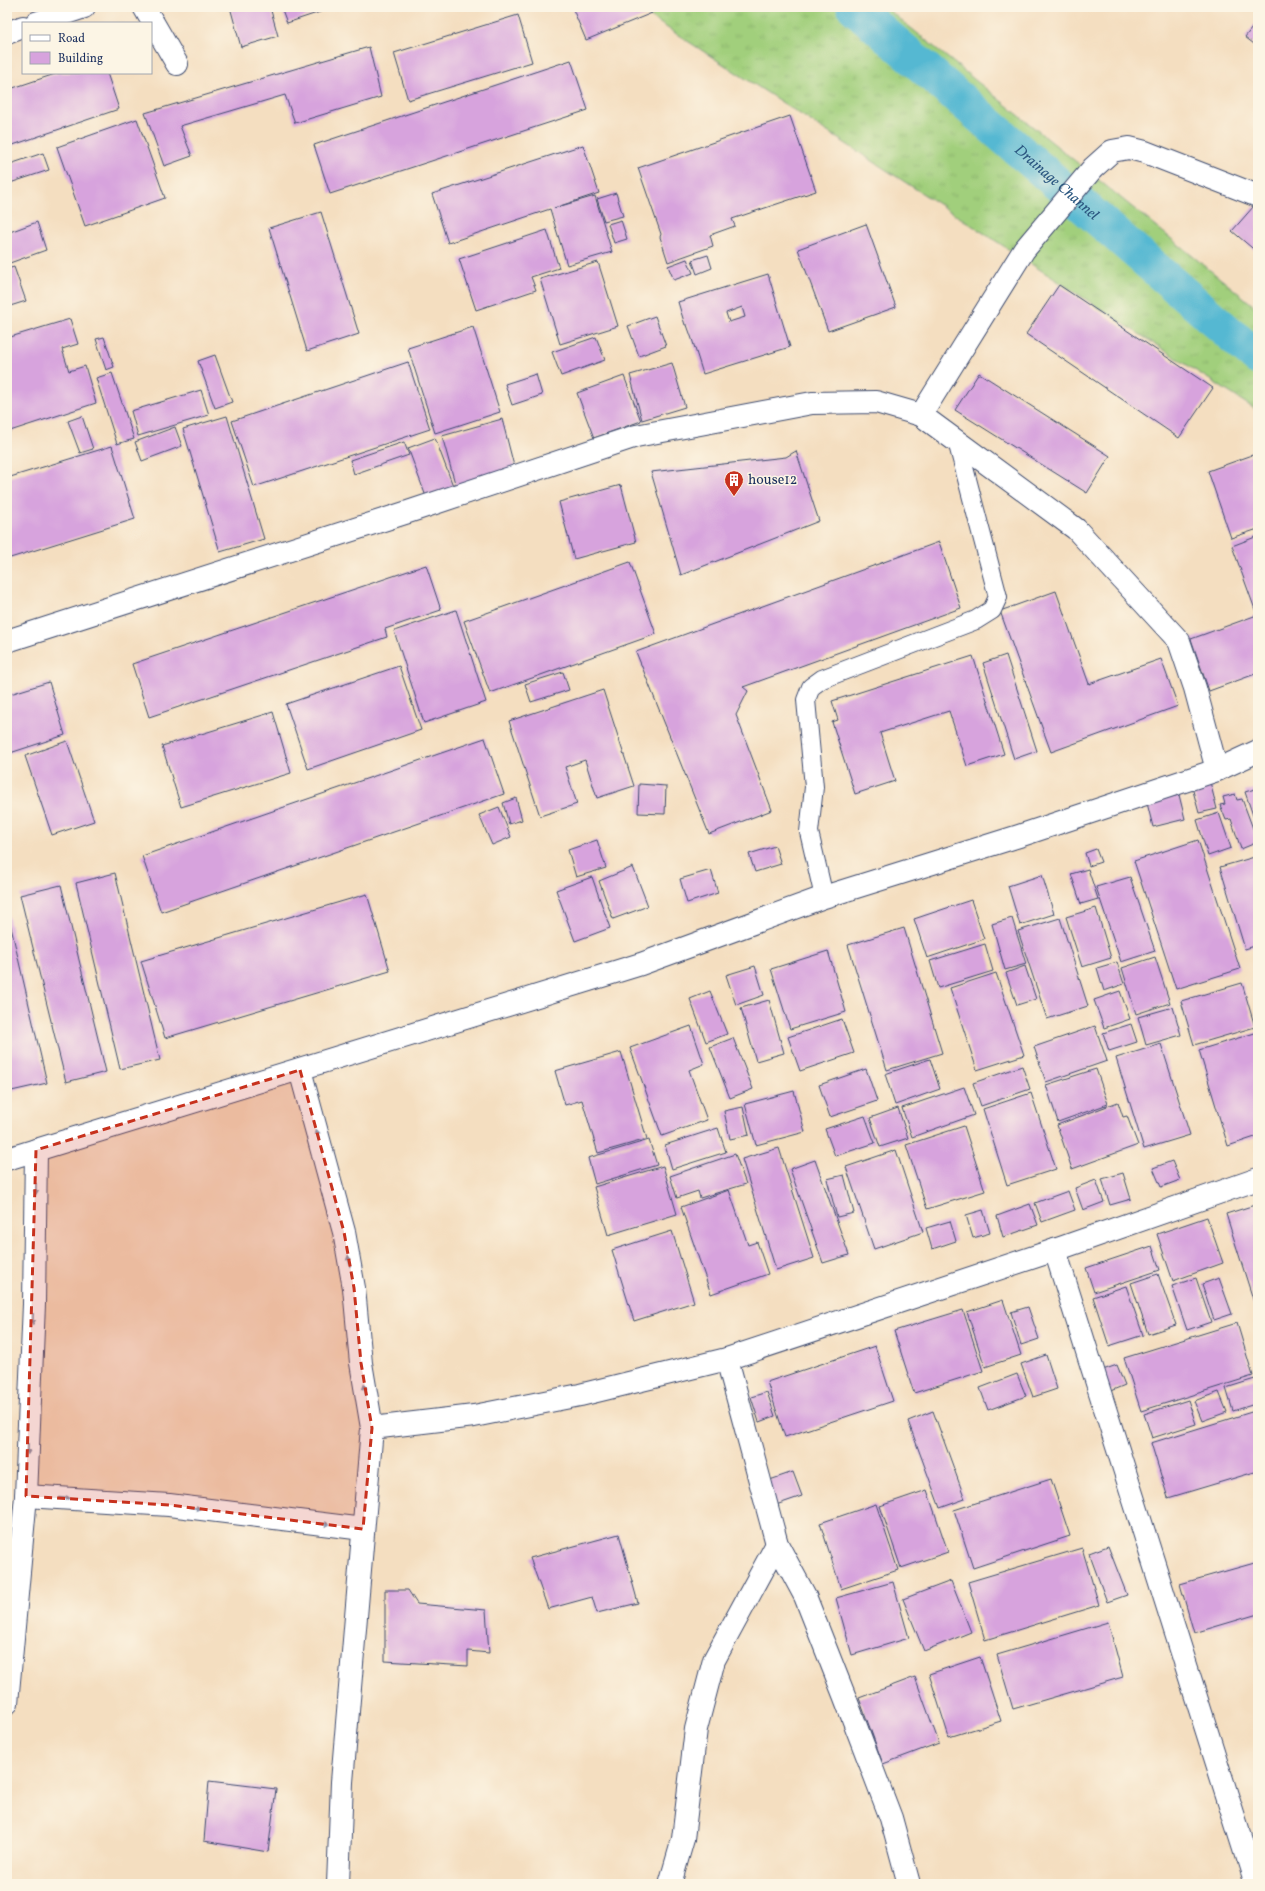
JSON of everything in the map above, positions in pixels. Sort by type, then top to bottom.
[{"type":"street","points":[[39,22],[84,7]]},
{"type":"street","points":[[144,7],[177,64]]},
{"type":"street","points":[[7,33],[22,27]]},
{"type":"street","points":[[922,415],[1024,250],[1093,168],[1112,151],[1129,148],[1145,152],[1258,196]]},
{"type":"street","points":[[7,641],[415,510],[636,436],[812,403],[876,402],[922,415],[1076,529],[1179,641],[1195,688],[1217,770]]},
{"type":"street","points":[[7,1159],[641,964],[824,896],[1019,836],[1217,770],[1258,751]]},
{"type":"street","points":[[300,1070],[344,1232],[354,1288],[361,1363],[372,1428],[342,1782],[338,1884]]},
{"type":"street","points":[[7,1703],[26,1496],[34,1304],[36,1150]]},
{"type":"street","points":[[372,1428],[474,1416],[572,1397],[727,1359],[1055,1250],[1258,1179]]},
{"type":"street","points":[[1055,1250],[1255,1884]]},
{"type":"street","points":[[727,1359],[777,1544],[805,1596],[847,1702],[891,1818],[909,1884]]},
{"type":"street","points":[[26,1496],[169,1505],[363,1529]]},
{"type":"street","points":[[670,1884],[683,1839],[696,1729],[714,1660],[777,1544]]},
{"type":"lane","points":[[824,896],[809,832],[814,787],[806,700],[811,687],[822,680],[976,620],[992,610],[998,596],[957,441]]},
{"type":"highlighted area","points":[[300,1070],[344,1232],[354,1288],[361,1363],[372,1428],[363,1529],[169,1505],[26,1496],[36,1150]]},
{"type":"green space","points":[[635,7],[885,7],[1258,309],[1258,411]]},
{"type":"building","points":[[230,7],[270,7],[278,36],[241,47]]},
{"type":"building","points":[[281,7],[335,7],[287,23]]},
{"type":"building","points":[[572,7],[649,7],[652,13],[586,40]]},
{"type":"building","points":[[518,15],[532,62],[408,100],[394,53]]},
{"type":"building","points":[[1258,20],[1258,47],[1245,37]]},
{"type":"building","points":[[369,47],[381,97],[295,123],[285,95],[180,126],[192,156],[164,166],[145,113]]},
{"type":"building","points":[[571,60],[588,110],[330,194],[314,145]]},
{"type":"building","points":[[55,74],[107,74],[119,109],[7,147],[7,90]]},
{"type":"building","points":[[790,116],[816,191],[732,219],[735,226],[710,235],[713,246],[668,262],[660,237],[661,234],[638,168]]},
{"type":"building","points":[[137,119],[165,198],[85,226],[57,147]]},
{"type":"building","points":[[583,145],[599,193],[554,208],[595,196],[612,252],[567,265],[550,209],[448,243],[432,194]]},
{"type":"building","points":[[43,153],[49,170],[7,184],[7,165]]},
{"type":"building","points":[[616,193],[623,216],[604,221],[597,199]]},
{"type":"building","points":[[1254,206],[1258,210],[1258,253],[1232,231]]},
{"type":"building","points":[[321,212],[359,334],[307,351],[269,228]]},
{"type":"building","points":[[621,220],[627,239],[614,243],[608,224]]},
{"type":"building","points":[[37,222],[46,250],[7,264],[7,233]]},
{"type":"building","points":[[866,224],[896,307],[828,331],[798,249]]},
{"type":"building","points":[[547,230],[559,268],[531,277],[536,290],[476,310],[459,259]]},
{"type":"building","points":[[708,255],[712,268],[697,274],[692,260]]},
{"type":"building","points":[[687,259],[693,273],[674,280],[668,266]]},
{"type":"building","points":[[598,262],[618,326],[560,344],[540,279]]},
{"type":"building","points":[[14,267],[26,301],[7,307],[7,269]]},
{"type":"building","points":[[768,274],[790,347],[703,374],[678,302]],"holes":[[[742,307],[745,317],[729,322],[726,313]]]},
{"type":"building","points":[[1059,285],[1213,388],[1179,438],[1026,334]]},
{"type":"building","points":[[655,316],[666,346],[639,356],[628,326]]},
{"type":"building","points":[[70,319],[78,344],[62,349],[69,371],[85,366],[96,403],[7,432],[7,338]]},
{"type":"building","points":[[473,327],[500,412],[435,433],[408,348]]},
{"type":"building","points":[[104,337],[114,367],[106,370],[96,339]]},
{"type":"building","points":[[596,337],[605,360],[561,376],[552,352]]},
{"type":"building","points":[[215,355],[232,402],[215,408],[198,361]]},
{"type":"building","points":[[408,362],[430,429],[254,487],[232,421]]},
{"type":"building","points":[[672,363],[685,407],[642,420],[630,375]]},
{"type":"building","points":[[112,373],[134,439],[117,444],[96,378]]},
{"type":"building","points":[[979,373],[1110,456],[1087,493],[955,410]]},
{"type":"building","points":[[536,374],[542,395],[512,405],[505,384]]},
{"type":"building","points":[[624,376],[641,421],[594,438],[577,393]]},
{"type":"building","points":[[201,390],[209,415],[138,436],[131,411]]},
{"type":"building","points":[[82,416],[93,449],[80,453],[68,421]]},
{"type":"building","points":[[227,416],[264,539],[220,552],[183,429]]},
{"type":"building","points":[[502,419],[515,470],[456,487],[442,436]]},
{"type":"building","points":[[175,427],[182,446],[142,461],[135,442]]},
{"type":"building","points":[[435,438],[455,491],[428,502],[408,448]]},
{"type":"building","points":[[404,442],[409,455],[354,474],[350,460]]},
{"type":"building","points":[[112,446],[135,519],[7,559],[7,478]]},
{"type":"building","name":"house12","points":[[796,451],[819,521],[681,575],[651,472],[786,457]]},
{"type":"building","points":[[1258,453],[1258,529],[1231,538],[1208,471]]},
{"type":"building","points":[[621,485],[636,542],[574,559],[559,502]]},
{"type":"building","points":[[1258,536],[1258,673],[1209,691],[1191,639],[1257,615],[1232,546]]},
{"type":"building","points":[[939,542],[961,608],[743,687],[748,691],[736,715],[772,810],[709,834],[636,652]]},
{"type":"building","points":[[630,562],[656,634],[490,693],[464,621]]},
{"type":"building","points":[[426,565],[441,610],[385,629],[387,637],[149,717],[132,664]]},
{"type":"building","points":[[1056,591],[1089,684],[1161,659],[1178,706],[1051,752],[1000,611]]},
{"type":"building","points":[[456,610],[486,702],[424,723],[394,631]]},
{"type":"building","points":[[1006,655],[1037,751],[1014,759],[983,663]]},
{"type":"building","points":[[973,656],[1004,754],[967,766],[949,711],[880,733],[895,781],[855,794],[832,722],[838,720],[832,701]]},
{"type":"building","points":[[399,666],[421,730],[308,769],[286,704]]},
{"type":"building","points":[[563,672],[569,690],[531,702],[525,684]]},
{"type":"building","points":[[49,682],[65,735],[7,754],[7,695]]},
{"type":"building","points":[[603,690],[634,786],[597,798],[585,760],[565,767],[577,804],[540,816],[509,721]]},
{"type":"building","points":[[273,712],[291,773],[181,807],[162,746]]},
{"type":"building","points":[[485,738],[504,794],[161,912],[142,856]]},
{"type":"building","points":[[67,741],[94,821],[52,835],[25,756]]},
{"type":"building","points":[[1210,782],[1217,809],[1199,813],[1192,787]]},
{"type":"building","points":[[639,784],[666,786],[665,814],[638,813]]},
{"type":"building","points":[[1258,788],[1258,830],[1245,792]]},
{"type":"building","points":[[1235,794],[1237,800],[1242,799],[1258,842],[1241,849],[1231,819],[1226,820],[1220,805],[1225,804],[1223,797]]},
{"type":"building","points":[[1179,795],[1185,819],[1153,827],[1147,803]]},
{"type":"building","points":[[516,798],[522,820],[509,824],[503,803]]},
{"type":"building","points":[[499,807],[511,837],[492,845],[479,815]]},
{"type":"building","points":[[1219,813],[1231,848],[1208,856],[1197,820]]},
{"type":"building","points":[[597,840],[606,868],[576,877],[568,850]]},
{"type":"building","points":[[1198,840],[1240,969],[1176,989],[1134,861]]},
{"type":"building","points":[[775,846],[781,864],[755,872],[749,854]]},
{"type":"building","points":[[1096,849],[1101,862],[1089,866],[1085,853]]},
{"type":"building","points":[[1258,856],[1258,945],[1245,949],[1220,867]]},
{"type":"building","points":[[633,867],[648,906],[613,919],[599,881]]},
{"type":"building","points":[[1088,869],[1098,899],[1081,904],[1071,874]]},
{"type":"building","points":[[711,870],[718,893],[687,903],[680,879]]},
{"type":"building","points":[[115,873],[160,1060],[120,1069],[76,883]]},
{"type":"building","points":[[1042,875],[1054,914],[1020,925],[1008,886]]},
{"type":"building","points":[[592,877],[610,928],[575,941],[556,890]]},
{"type":"building","points":[[1130,877],[1155,951],[1121,962],[1096,887]]},
{"type":"building","points":[[61,885],[106,1072],[66,1082],[20,895]]},
{"type":"building","points":[[367,894],[390,971],[165,1038],[141,961]]},
{"type":"building","points":[[971,900],[984,939],[927,958],[914,919]]},
{"type":"building","points":[[1096,908],[1111,958],[1082,967],[1066,917]]},
{"type":"building","points":[[7,910],[47,1083],[7,1092]]},
{"type":"building","points":[[1012,918],[1026,964],[1005,970],[992,924]]},
{"type":"building","points":[[1060,918],[1088,1006],[1047,1019],[1018,931]]},
{"type":"building","points":[[904,928],[942,1053],[887,1070],[848,945]]},
{"type":"building","points":[[985,944],[993,971],[938,988],[930,961]]},
{"type":"building","points":[[828,951],[846,1012],[790,1029],[771,969]]},
{"type":"building","points":[[1155,957],[1170,1003],[1136,1014],[1122,968]]},
{"type":"building","points":[[1117,962],[1124,984],[1104,991],[1097,968]]},
{"type":"building","points":[[755,966],[764,995],[736,1005],[726,975]]},
{"type":"building","points":[[1025,966],[1036,999],[1017,1005],[1006,973]]},
{"type":"building","points":[[996,973],[1024,1055],[977,1070],[950,988]]},
{"type":"building","points":[[1242,983],[1255,1027],[1194,1045],[1181,1001]]},
{"type":"building","points":[[710,991],[727,1034],[706,1042],[690,999]]},
{"type":"building","points":[[1120,991],[1130,1019],[1104,1028],[1094,1000]]},
{"type":"building","points":[[769,1000],[784,1053],[756,1061],[741,1008]]},
{"type":"building","points":[[1173,1007],[1181,1035],[1146,1045],[1138,1017]]},
{"type":"building","points":[[842,1019],[854,1053],[800,1071],[788,1037]]},
{"type":"building","points":[[1131,1024],[1137,1042],[1109,1051],[1103,1033]]},
{"type":"building","points":[[691,1026],[704,1064],[689,1070],[707,1120],[662,1136],[630,1048]]},
{"type":"building","points":[[1095,1026],[1107,1061],[1046,1082],[1034,1047]]},
{"type":"building","points":[[1258,1032],[1258,1136],[1228,1146],[1199,1050]]},
{"type":"building","points":[[733,1038],[753,1089],[730,1098],[710,1047]]},
{"type":"building","points":[[1161,1044],[1190,1135],[1144,1149],[1116,1058]]},
{"type":"building","points":[[621,1052],[647,1139],[598,1153],[582,1100],[565,1105],[555,1071]]},
{"type":"building","points":[[930,1059],[940,1089],[895,1105],[885,1074]]},
{"type":"building","points":[[1022,1066],[1030,1089],[981,1106],[973,1083]]},
{"type":"building","points":[[866,1069],[877,1101],[830,1117],[819,1085]]},
{"type":"building","points":[[1096,1069],[1108,1104],[1058,1122],[1046,1085]]},
{"type":"building","points":[[964,1087],[974,1115],[912,1137],[902,1108]]},
{"type":"building","points":[[794,1091],[805,1132],[756,1145],[745,1104]]},
{"type":"building","points":[[1031,1093],[1056,1169],[1007,1185],[983,1109]]},
{"type":"building","points":[[1118,1102],[1123,1117],[1127,1116],[1138,1145],[1072,1169],[1057,1125]]},
{"type":"building","points":[[743,1107],[749,1135],[730,1139],[724,1111]]},
{"type":"building","points":[[898,1108],[908,1138],[880,1147],[870,1118]]},
{"type":"building","points":[[865,1116],[875,1143],[835,1156],[825,1129]]},
{"type":"building","points":[[964,1126],[985,1191],[927,1209],[906,1145]]},
{"type":"building","points":[[718,1128],[726,1152],[672,1169],[665,1145]]},
{"type":"building","points":[[649,1140],[657,1165],[595,1184],[588,1158]]},
{"type":"building","points":[[779,1148],[814,1258],[776,1270],[742,1159]]},
{"type":"building","points":[[896,1150],[923,1232],[874,1249],[846,1167]]},
{"type":"building","points":[[735,1154],[746,1184],[700,1198],[698,1191],[677,1198],[670,1176]]},
{"type":"building","points":[[815,1160],[849,1255],[823,1263],[790,1169]]},
{"type":"building","points":[[1172,1161],[1180,1180],[1161,1187],[1153,1168]]},
{"type":"building","points":[[663,1166],[677,1214],[608,1235],[594,1187]]},
{"type":"building","points":[[1123,1173],[1131,1199],[1110,1205],[1102,1179]]},
{"type":"building","points":[[844,1175],[854,1213],[837,1217],[827,1179]]},
{"type":"building","points":[[1096,1180],[1104,1202],[1083,1210],[1075,1188]]},
{"type":"building","points":[[729,1190],[748,1245],[757,1242],[768,1274],[711,1294],[681,1207]]},
{"type":"building","points":[[1068,1191],[1075,1210],[1042,1222],[1035,1203]]},
{"type":"building","points":[[1030,1204],[1038,1225],[1003,1237],[997,1216]]},
{"type":"building","points":[[1258,1204],[1258,1315],[1226,1214]]},
{"type":"building","points":[[983,1210],[990,1233],[973,1238],[966,1215]]},
{"type":"building","points":[[1207,1217],[1223,1263],[1173,1281],[1157,1234]]},
{"type":"building","points":[[950,1221],[956,1241],[932,1249],[926,1228]]},
{"type":"building","points":[[672,1231],[694,1302],[634,1321],[612,1250]]},
{"type":"building","points":[[1152,1246],[1160,1270],[1094,1292],[1086,1268]]},
{"type":"building","points":[[1158,1274],[1176,1325],[1148,1334],[1131,1283]]},
{"type":"building","points":[[1196,1278],[1211,1322],[1187,1330],[1172,1286]]},
{"type":"building","points":[[1219,1278],[1232,1314],[1214,1320],[1202,1284]]},
{"type":"building","points":[[1126,1286],[1143,1335],[1109,1346],[1093,1297]]},
{"type":"building","points":[[1003,1300],[1021,1355],[985,1367],[967,1312]]},
{"type":"building","points":[[1028,1307],[1039,1339],[1021,1345],[1011,1312]]},
{"type":"building","points":[[963,1310],[983,1371],[914,1393],[894,1331]]},
{"type":"building","points":[[1237,1323],[1253,1376],[1141,1411],[1124,1358]]},
{"type":"building","points":[[875,1346],[893,1401],[785,1437],[767,1382]]},
{"type":"building","points":[[1046,1355],[1057,1389],[1033,1397],[1021,1364]]},
{"type":"building","points":[[1117,1365],[1125,1385],[1108,1392],[1100,1371]]},
{"type":"building","points":[[1017,1374],[1026,1396],[988,1410],[980,1388]]},
{"type":"building","points":[[1258,1378],[1258,1403],[1233,1411],[1226,1388]]},
{"type":"building","points":[[767,1392],[775,1416],[759,1422],[751,1397]]},
{"type":"building","points":[[1219,1392],[1227,1412],[1202,1421],[1194,1401]]},
{"type":"building","points":[[1188,1400],[1196,1424],[1152,1438],[1144,1414]]},
{"type":"building","points":[[1258,1410],[1258,1471],[1168,1498],[1151,1443]]},
{"type":"building","points":[[933,1411],[965,1499],[940,1508],[908,1421]]},
{"type":"building","points":[[793,1472],[802,1496],[773,1506],[764,1482]]},
{"type":"building","points":[[1051,1479],[1070,1536],[973,1568],[954,1510]]},
{"type":"building","points":[[927,1490],[948,1552],[901,1568],[880,1506]]},
{"type":"building","points":[[876,1504],[898,1570],[841,1589],[820,1523]]},
{"type":"building","points":[[619,1534],[638,1603],[597,1613],[592,1597],[548,1609],[530,1558]]},
{"type":"building","points":[[1108,1546],[1127,1595],[1107,1602],[1089,1553]]},
{"type":"building","points":[[1082,1548],[1099,1605],[985,1640],[968,1582]]},
{"type":"building","points":[[1258,1562],[1258,1614],[1194,1633],[1180,1584]]},
{"type":"building","points":[[951,1581],[971,1632],[924,1651],[903,1599]]},
{"type":"building","points":[[893,1582],[909,1638],[852,1655],[836,1598]]},
{"type":"building","points":[[385,1590],[408,1590],[417,1604],[486,1610],[489,1653],[468,1651],[468,1666],[385,1661]]},
{"type":"building","points":[[1108,1622],[1123,1677],[1013,1709],[997,1655]]},
{"type":"building","points":[[980,1657],[1001,1721],[949,1737],[929,1674]]},
{"type":"building","points":[[915,1677],[939,1743],[883,1764],[859,1698]]},
{"type":"building","points":[[209,1781],[276,1789],[268,1852],[204,1841]]},
{"type":"waterway","name":"Drainage Channel","points":[[854,7],[1258,358]]},
{"type":"place","name":"house12","points":[[734,497]]}]
